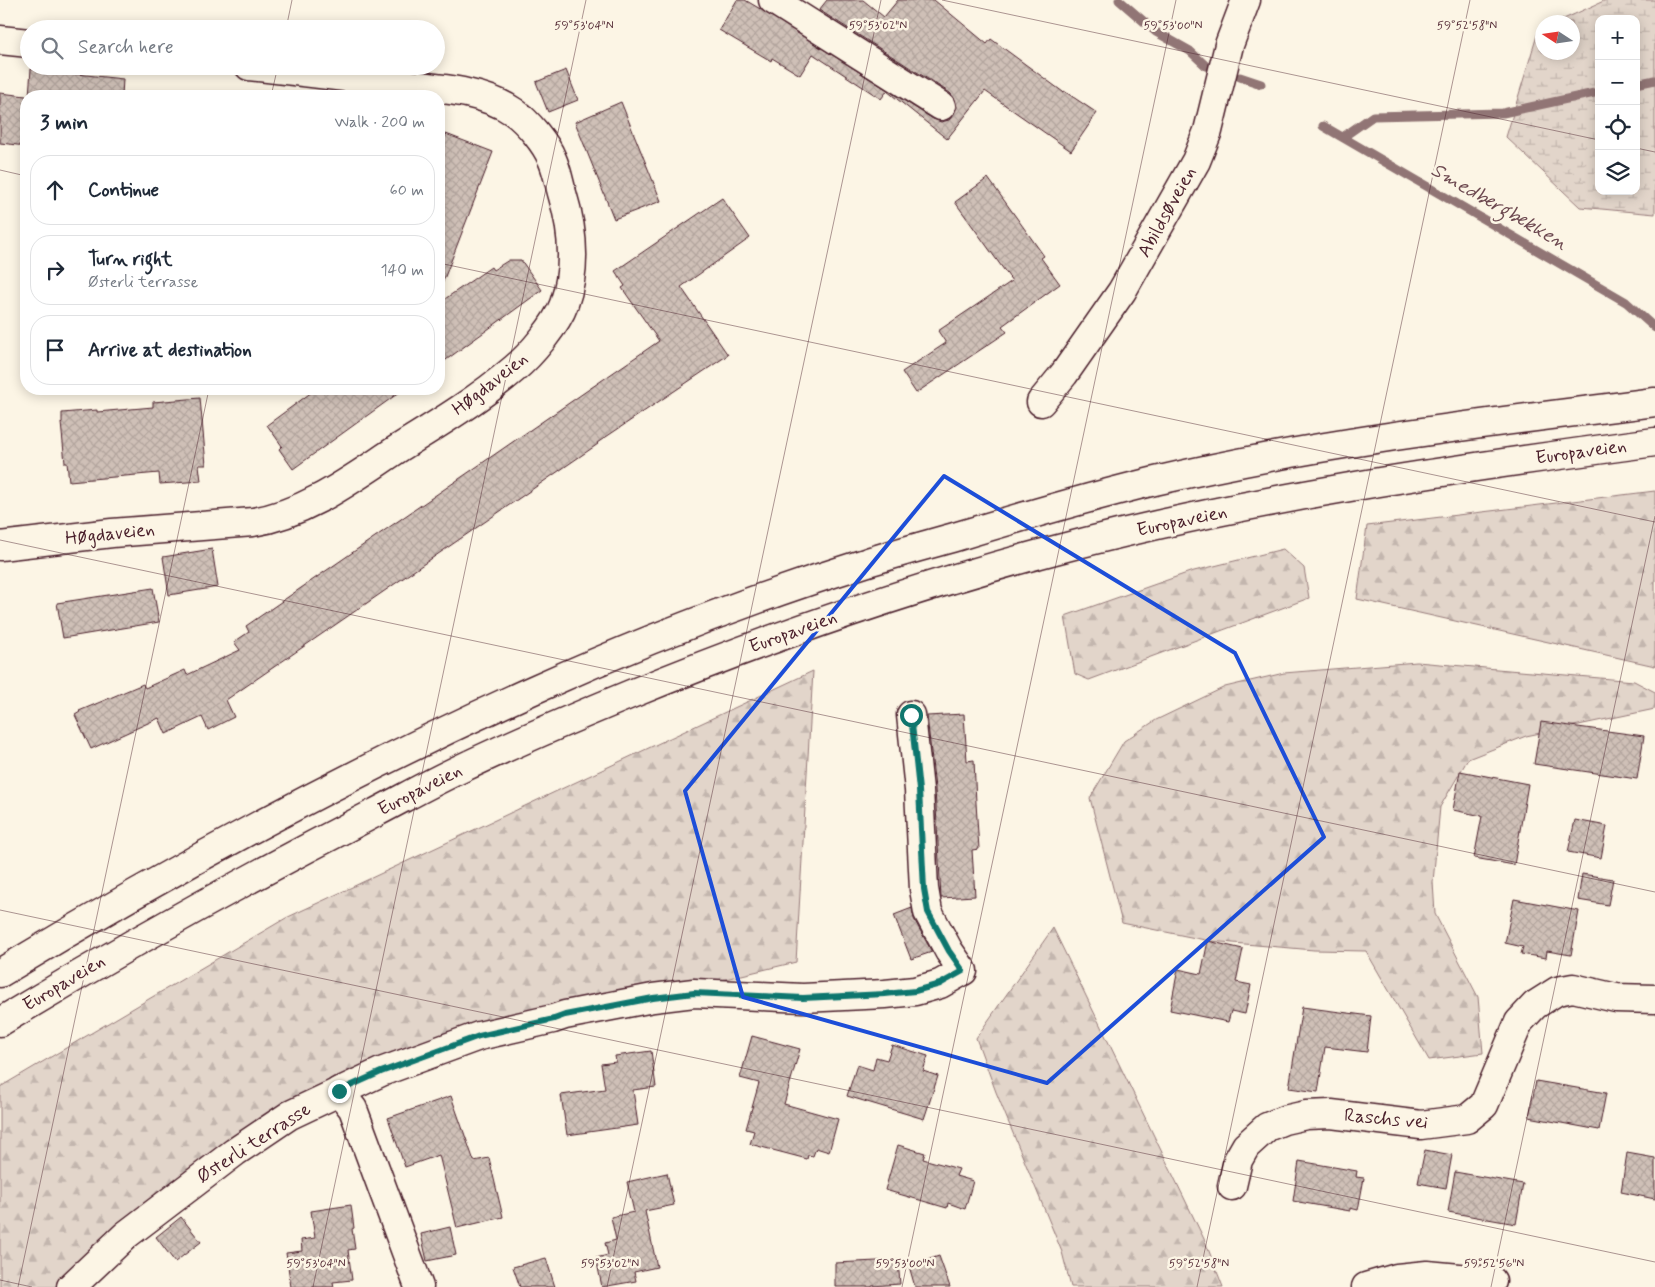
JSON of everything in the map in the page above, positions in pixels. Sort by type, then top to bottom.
[{"type":"main road","points":[[773,0],[941,106]]},
{"type":"main road","name":"Abildsøveien","points":[[1041,402],[1064,374],[1122,291],[1196,160],[1208,131],[1237,3]]},
{"type":"main road","points":[[0,40],[20,42]]},
{"type":"main road","name":"Høgdaveien","points":[[0,546],[112,533],[253,522],[286,514],[321,499],[448,418],[514,369],[545,335],[562,308],[573,270],[574,256],[565,201],[552,158],[538,136],[514,112],[493,101],[463,92],[330,75]]},
{"type":"main road","points":[[0,973],[274,817],[386,759],[536,689],[613,656],[810,581],[1040,511],[1155,481],[1340,444],[1442,428],[1655,402]]},
{"type":"main road","name":"Europaveien","points":[[0,1022],[135,942],[293,854],[456,770],[548,728],[712,661],[822,621],[934,585],[1052,551],[1169,522],[1445,471],[1655,442]]},
{"type":"main road","name":"Østerli terrasse","points":[[71,1287],[126,1235],[235,1152],[290,1116],[381,1072],[479,1036],[565,1015],[653,998],[694,993],[803,998],[885,994],[915,991],[940,984],[963,971],[949,951],[928,912],[924,889],[919,790],[911,715]]},
{"type":"main road","name":"Raschs vei","points":[[1232,1186],[1238,1160],[1246,1146],[1267,1128],[1284,1120],[1306,1115],[1331,1114],[1421,1125],[1467,1120],[1484,1106],[1520,1022],[1535,1005],[1557,991],[1573,988],[1616,998],[1655,999]]},
{"type":"main road","points":[[339,1091],[353,1109],[419,1287]]},
{"type":"main road","points":[[1366,1287],[1397,1278],[1427,1275],[1492,1281]]},
{"type":"highlighted area","points":[[944,476],[1235,653],[1324,837],[1047,1083],[743,997],[685,791]]},
{"type":"green space","points":[[1606,0],[1655,0],[1655,214],[1580,207],[1506,137],[1535,42],[1535,60],[1580,60],[1580,15],[1573,15]]},
{"type":"green space","points":[[1655,491],[1655,666],[1357,599],[1367,526]]},
{"type":"green space","points":[[1283,549],[1304,568],[1309,598],[1089,680],[1075,674],[1065,616],[1190,572]]},
{"type":"green space","points":[[1417,662],[1634,681],[1655,692],[1655,709],[1526,736],[1468,759],[1440,807],[1433,882],[1435,914],[1478,997],[1483,1053],[1429,1060],[1366,951],[1314,950],[1210,941],[1122,923],[1090,798],[1124,741],[1156,720],[1225,687],[1284,673]]},
{"type":"green space","points":[[813,671],[796,962],[621,1004],[374,1072],[250,1141],[79,1287],[0,1287],[0,1087],[286,918]]},
{"type":"green space","points":[[1053,928],[1205,1241],[1223,1287],[1071,1287],[1062,1252],[996,1092],[976,1038]]},
{"type":"building","points":[[737,0],[745,0],[762,10],[933,119],[941,122],[949,120],[957,107],[955,99],[950,93],[819,10],[827,0],[863,0],[884,17],[898,0],[934,0],[987,44],[991,39],[1063,92],[1097,113],[1071,151],[985,91],[947,139],[887,91],[881,99],[813,54],[800,75],[772,58],[771,61],[719,30]]},
{"type":"building","points":[[566,70],[578,100],[548,112],[536,82]]},
{"type":"building","points":[[31,75],[86,75],[123,79],[122,90],[29,90]]},
{"type":"building","points":[[0,93],[20,95],[20,145],[0,143]]},
{"type":"building","points":[[621,102],[661,201],[614,219],[575,122]]},
{"type":"building","points":[[446,134],[493,152],[445,277]]},
{"type":"building","points":[[988,178],[1044,256],[1041,258],[1060,284],[1002,326],[1007,332],[916,393],[902,372],[946,343],[938,331],[1012,281],[955,202]]},
{"type":"building","points":[[722,198],[750,238],[681,287],[728,355],[597,443],[226,700],[234,717],[208,730],[202,717],[166,734],[159,718],[91,749],[75,715],[79,711],[143,684],[145,688],[185,670],[187,675],[240,650],[234,642],[249,632],[246,626],[659,341],[622,288],[625,286],[615,271]]},
{"type":"building","points":[[509,260],[521,260],[542,290],[445,361],[445,299],[491,267],[493,270]]},
{"type":"building","points":[[308,395],[396,395],[293,469],[279,449],[282,446],[267,425]]},
{"type":"building","points":[[200,398],[206,465],[199,465],[201,481],[160,484],[159,473],[69,481],[67,463],[65,463],[61,423],[62,413],[153,407],[153,402]]},
{"type":"building","points":[[212,549],[218,587],[169,595],[163,557]]},
{"type":"building","points":[[153,588],[159,622],[63,638],[57,603]]},
{"type":"building","points":[[964,714],[967,761],[974,760],[979,849],[972,850],[975,896],[941,898],[935,788],[927,716]]},
{"type":"building","points":[[1541,722],[1644,736],[1637,779],[1534,764]]},
{"type":"building","points":[[1460,771],[1528,784],[1514,865],[1474,858],[1482,816],[1453,810]]},
{"type":"building","points":[[1575,820],[1607,826],[1601,858],[1568,852]]},
{"type":"building","points":[[1582,874],[1613,879],[1608,905],[1578,900]]},
{"type":"building","points":[[1514,899],[1579,911],[1571,955],[1547,951],[1546,958],[1521,954],[1523,947],[1505,943]]},
{"type":"building","points":[[912,908],[914,919],[932,952],[911,959],[894,915]]},
{"type":"building","points":[[1208,941],[1243,949],[1236,982],[1251,985],[1245,1014],[1231,1011],[1228,1022],[1170,1010],[1178,969],[1201,974]]},
{"type":"building","points":[[1302,1007],[1371,1016],[1367,1052],[1325,1047],[1318,1092],[1289,1088]]},
{"type":"building","points":[[752,1036],[800,1049],[784,1104],[838,1119],[829,1152],[816,1148],[813,1156],[808,1155],[807,1159],[750,1144],[754,1131],[746,1129],[759,1083],[740,1078]]},
{"type":"building","points":[[892,1045],[928,1056],[923,1071],[938,1076],[924,1119],[847,1096],[857,1065],[873,1070],[876,1057],[887,1060]]},
{"type":"building","points":[[651,1051],[656,1087],[633,1090],[638,1125],[567,1135],[561,1095],[605,1089],[601,1064],[616,1062],[615,1056]]},
{"type":"building","points":[[1536,1081],[1606,1093],[1599,1130],[1529,1117]]},
{"type":"building","points":[[451,1096],[474,1161],[489,1158],[503,1217],[457,1228],[439,1155],[405,1167],[388,1118]]},
{"type":"building","points":[[898,1145],[925,1153],[923,1159],[959,1169],[956,1176],[973,1181],[965,1209],[948,1203],[947,1208],[885,1190]]},
{"type":"building","points":[[1425,1150],[1452,1155],[1446,1188],[1418,1183]]},
{"type":"building","points":[[1627,1153],[1655,1158],[1655,1199],[1621,1192]]},
{"type":"building","points":[[1299,1161],[1357,1171],[1356,1177],[1364,1178],[1358,1210],[1350,1208],[1350,1211],[1293,1201]]},
{"type":"building","points":[[1455,1172],[1523,1184],[1516,1224],[1448,1212]]},
{"type":"building","points":[[667,1173],[674,1205],[645,1211],[657,1267],[634,1272],[636,1281],[602,1287],[596,1258],[608,1255],[605,1243],[616,1240],[611,1217],[634,1212],[627,1182]]},
{"type":"building","points":[[351,1205],[355,1249],[348,1250],[352,1280],[333,1282],[334,1287],[291,1287],[286,1253],[302,1251],[301,1240],[315,1238],[311,1211]]},
{"type":"building","points":[[181,1217],[201,1242],[175,1262],[156,1237]]},
{"type":"building","points":[[450,1227],[456,1255],[427,1261],[421,1234]]},
{"type":"building","points":[[939,1256],[950,1287],[915,1287],[909,1266]]},
{"type":"building","points":[[546,1258],[555,1287],[520,1287],[513,1267]]},
{"type":"building","points":[[898,1260],[900,1284],[872,1287],[835,1287],[835,1263]]},
{"type":"waterway","name":"Smedbergbekken","points":[[1119,0],[1156,32],[1190,51],[1206,66]]},
{"type":"waterway","name":"Smedbergbekken","points":[[1240,77],[1261,84]]},
{"type":"waterway","points":[[1640,83],[1655,80]]},
{"type":"waterway","points":[[1343,137],[1373,116],[1503,113],[1595,93]]},
{"type":"waterway","name":"Smedbergbekken","points":[[1323,126],[1626,302],[1655,328]]},
{"type":"route","points":[[339,1091],[381,1072],[479,1036],[565,1015],[653,998],[694,993],[803,998],[885,994],[915,991],[940,984],[963,971],[949,951],[928,912],[924,889],[919,790],[911,715]]}]
